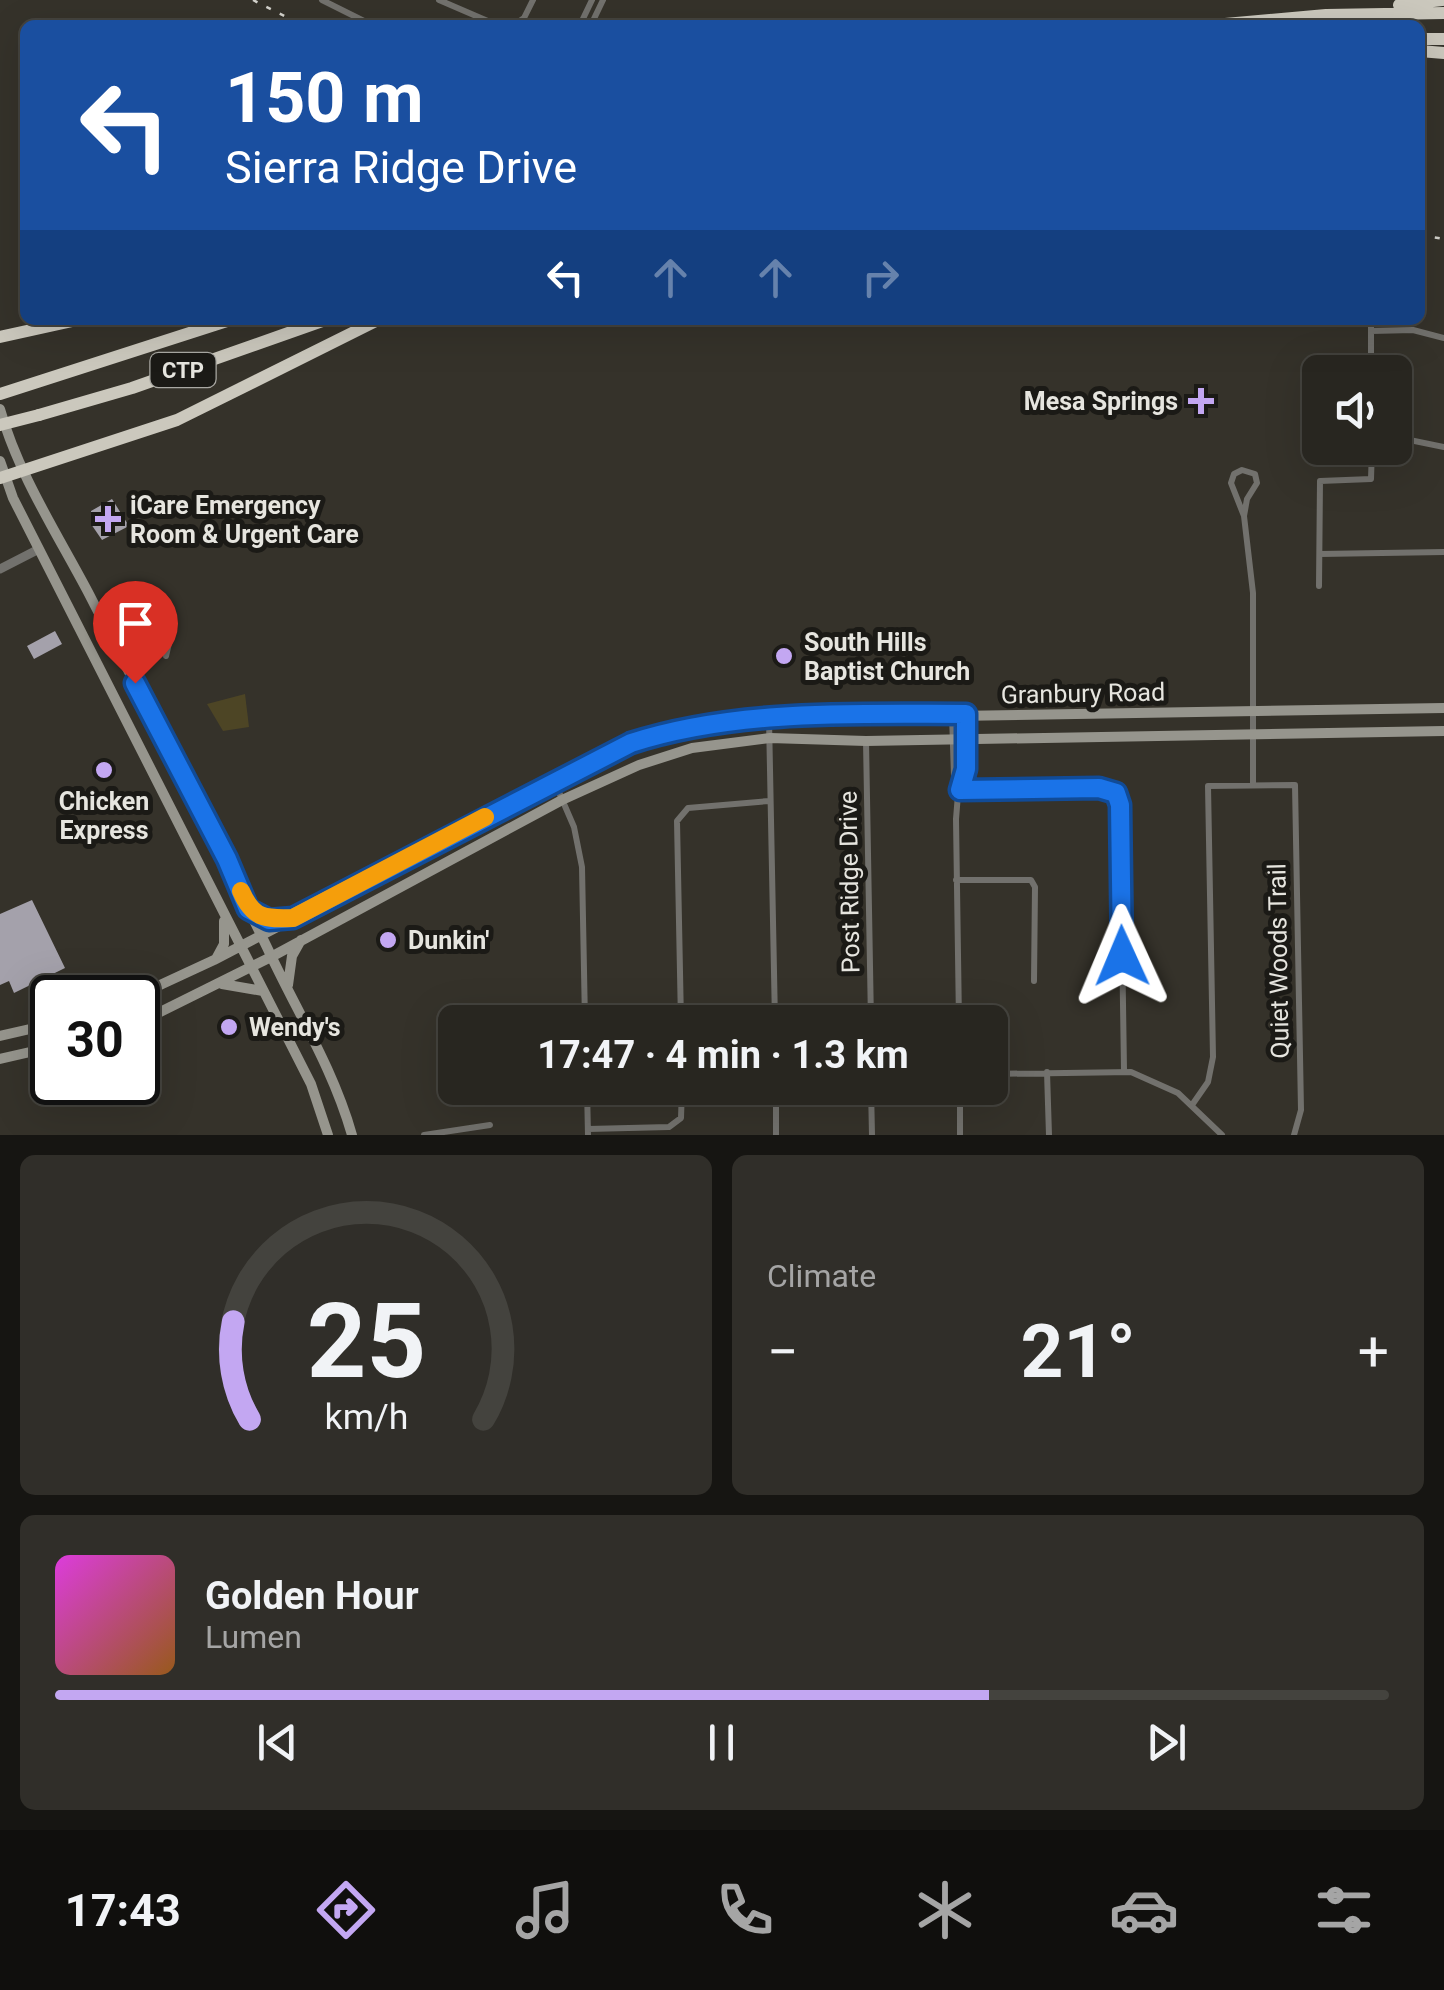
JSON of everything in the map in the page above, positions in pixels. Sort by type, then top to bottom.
[{"type":"highway","points":[[1265,20],[1442,0]]},
{"type":"highway","points":[[1326,14],[1444,12]]},
{"type":"highway","points":[[0,337],[54,325]]},
{"type":"highway","name":"CTP","points":[[0,394],[215,325]]},
{"type":"highway","name":"CTP","points":[[0,425],[132,388],[311,325]]},
{"type":"highway","points":[[3,477],[178,420],[368,325]]},
{"type":"main road","points":[[0,409],[26,470],[332,1076],[352,1135]]},
{"type":"main road","points":[[0,460],[3,477],[311,1084],[328,1135]]},
{"type":"main road","points":[[99,665],[120,654]]},
{"type":"main road","name":"Granbury Road","points":[[160,985],[631,743],[664,732],[769,718],[1444,708]]},
{"type":"main road","name":"Granbury Road","points":[[160,1012],[562,800],[692,748],[770,738],[952,740],[1444,730]]},
{"type":"main road","points":[[158,778],[180,770]]},
{"type":"main road","points":[[411,855],[422,877]]},
{"type":"main road","points":[[248,909],[269,920],[293,918]]},
{"type":"main road","points":[[214,960],[226,935],[221,910]]},
{"type":"main road","points":[[290,996],[289,965],[303,938]]},
{"type":"main road","points":[[216,985],[244,985],[263,992]]},
{"type":"main road","points":[[0,1036],[30,1029]]},
{"type":"main road","points":[[0,1059],[30,1052]]},
{"type":"street","points":[[322,0],[362,20]]},
{"type":"street","points":[[439,0],[485,20]]},
{"type":"street","points":[[1371,325],[1372,355]]},
{"type":"street","points":[[1371,331],[1413,330],[1444,338]]},
{"type":"street","points":[[1412,440],[1444,447]]},
{"type":"street","points":[[1319,586],[1320,481],[1371,479],[1371,465]]},
{"type":"street","points":[[1192,1105],[1205,1087],[1212,1064],[1208,786],[1254,785],[1253,593],[1244,516],[1231,483],[1236,472],[1246,470],[1255,474],[1257,483],[1244,516]]},
{"type":"street","points":[[0,569],[39,549]]},
{"type":"street","points":[[1320,554],[1444,552]]},
{"type":"street","points":[[143,612],[166,626],[170,640],[166,656]]},
{"type":"street","points":[[952,714],[954,776],[960,786]]},
{"type":"street","points":[[958,1005],[956,880],[960,786],[966,769],[966,714]]},
{"type":"street","points":[[769,718],[775,1005]]},
{"type":"street","name":"Post Ridge Drive","points":[[866,741],[870,1005]]},
{"type":"street","points":[[554,782],[574,827],[582,867],[586,1005]]},
{"type":"street","name":"Quiet Woods Trail","points":[[1254,785],[1295,785],[1301,1110],[1294,1135]]},
{"type":"street","points":[[960,786],[1099,788],[1116,793],[1120,805],[1124,1070]]},
{"type":"street","points":[[681,1005],[678,820],[688,808],[769,802]]},
{"type":"street","points":[[956,880],[1030,880],[1034,887],[1034,982]]},
{"type":"street","points":[[1008,1073],[1124,1070],[1160,1082],[1192,1105],[1222,1135]]},
{"type":"street","points":[[1047,1072],[1049,1135]]},
{"type":"street","points":[[587,1105],[588,1132],[669,1127],[681,1118],[681,1105]]},
{"type":"street","points":[[776,1105],[776,1135]]},
{"type":"street","points":[[872,1105],[872,1135]]},
{"type":"street","points":[[960,1105],[960,1135]]},
{"type":"street","points":[[424,1135],[490,1125]]},
{"type":"shaded area","points":[[245,694],[249,727],[223,731],[207,704]]},
{"type":"building","name":"iCare Emergency Room & Urgent Care","points":[[112,499],[129,526],[102,540],[91,524],[91,511]]},
{"type":"building","points":[[55,631],[62,644],[34,659],[27,646]]},
{"type":"building","points":[[32,900],[65,968],[51,975],[30,975],[30,985],[14,993],[9,981],[0,985],[0,914]]},
{"type":"railway","points":[[253,0],[292,20]]},
{"type":"railway","points":[[1425,236],[1444,239]]},
{"type":"slow traffic","points":[[241,891],[248,909],[261,918],[293,918],[485,817]]},
{"type":"place","name":"Mesa Springs","points":[[1201,401]]},
{"type":"place","name":"iCare Emergency Room & Urgent Care","points":[[108,519]]},
{"type":"place","name":"South Hills Baptist Church","points":[[784,656]]},
{"type":"place","name":"Chicken Express","points":[[104,770]]},
{"type":"place","name":"Dunkin'","points":[[388,940]]},
{"type":"place","name":"Wendy's","points":[[229,1027]]},
{"type":"route","points":[[135,683],[227,859],[248,909],[261,918],[293,918],[631,743],[664,732],[769,718],[966,714],[966,769],[960,790],[1108,788],[1116,793],[1120,805],[1122,956]]}]
